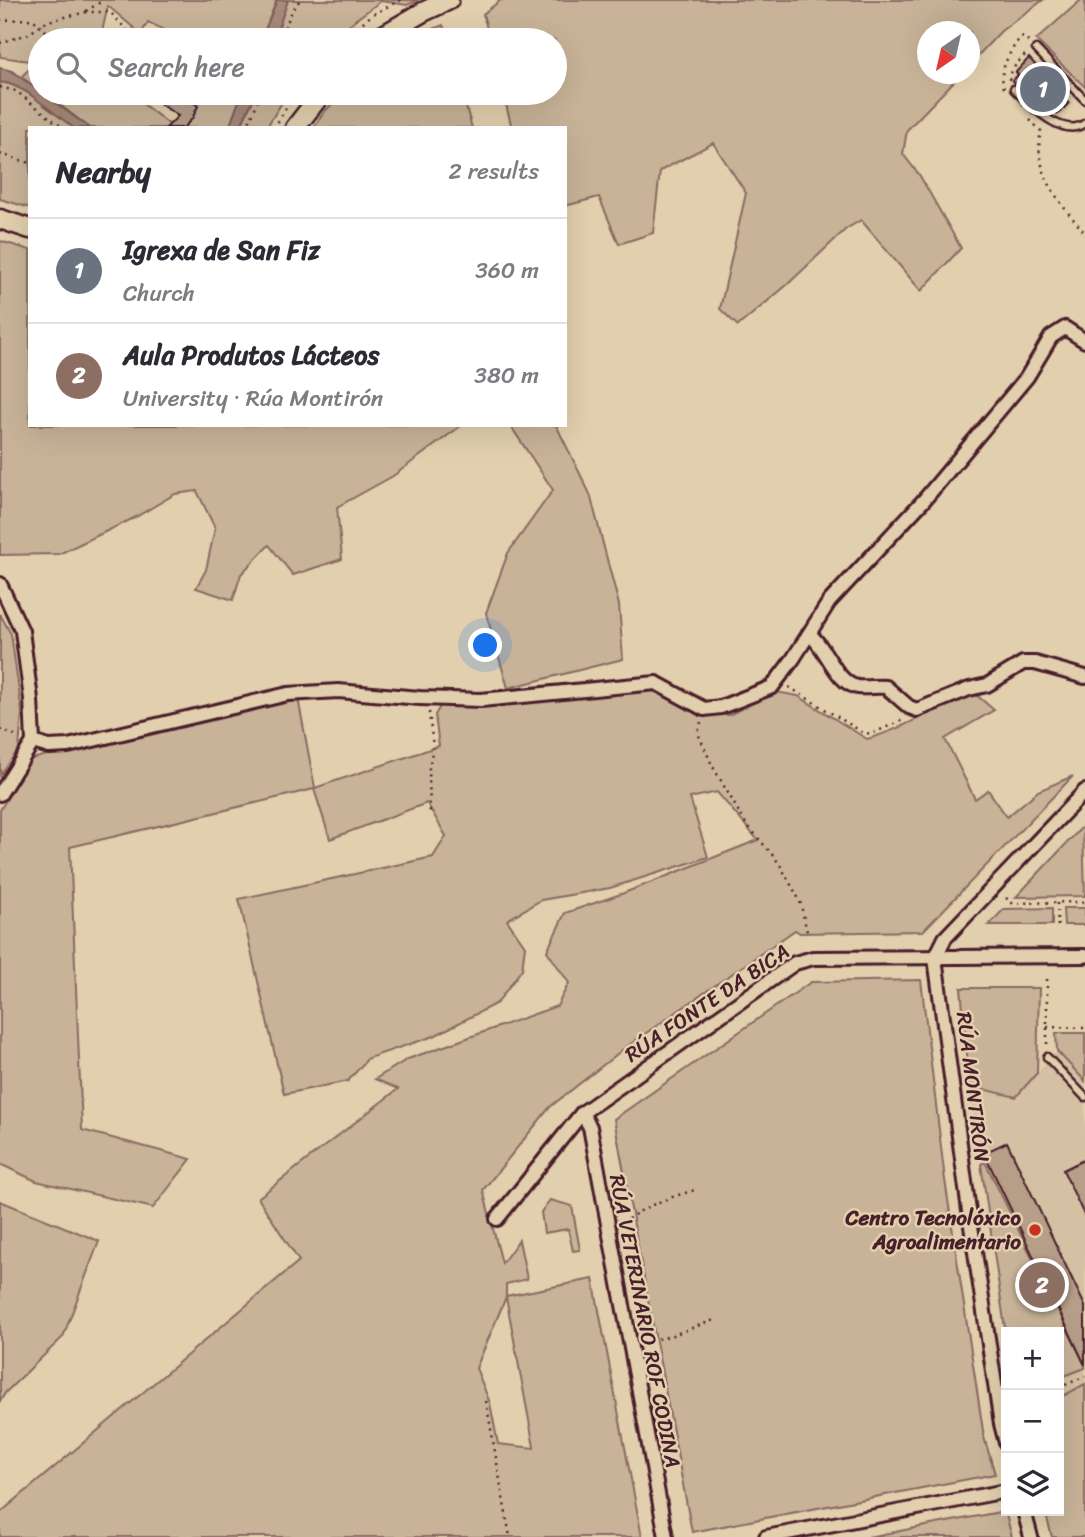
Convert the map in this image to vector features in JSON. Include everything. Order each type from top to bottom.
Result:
[{"type":"street","points":[[396,28],[449,0]]},
{"type":"street","points":[[297,126],[313,105]]},
{"type":"street","points":[[0,219],[28,228]]},
{"type":"street","points":[[33,742],[49,747],[68,746],[289,694],[338,691],[427,699],[481,700],[656,683],[704,709],[721,708],[772,687],[829,602],[924,500],[1027,377],[1056,332],[1065,328],[1085,341]]},
{"type":"street","points":[[0,584],[22,631],[31,699],[33,742],[0,794]]},
{"type":"street","points":[[809,634],[816,639],[844,679],[856,687],[886,687],[909,707],[917,710],[987,685],[1023,663],[1035,663],[1085,677]]},
{"type":"street","points":[[935,958],[945,938],[1085,791]]},
{"type":"street","name":"RÚA FONTE DA BICA","points":[[496,1219],[582,1113],[795,963],[813,958],[1085,956]]},
{"type":"street","name":"RÚA MONTIRÓN","points":[[935,958],[1001,1424]]},
{"type":"street","name":"RÚA VETERINARIO ROF CODINA","points":[[582,1113],[590,1127],[666,1537]]},
{"type":"street","points":[[766,1537],[1001,1492]]},
{"type":"street","points":[[1025,1516],[1031,1537]]},
{"type":"lane","points":[[1036,49],[1085,100]]},
{"type":"lane","points":[[1014,89],[1043,116],[1068,128],[1081,127],[1085,123]]},
{"type":"lane","points":[[1047,1057],[1085,1097]]},
{"type":"path","points":[[83,13],[104,0]]},
{"type":"path","points":[[284,28],[300,0]]},
{"type":"path","points":[[356,28],[373,14],[401,0]]},
{"type":"path","points":[[38,28],[48,21],[83,13],[110,12],[125,28]]},
{"type":"path","points":[[0,20],[33,19],[41,26]]},
{"type":"path","points":[[0,43],[28,33]]},
{"type":"path","points":[[1007,93],[1002,84],[1010,51],[1021,37],[1026,38],[1036,49],[1026,54],[1010,74],[1009,81],[1014,89]]},
{"type":"path","points":[[0,88],[16,92],[28,101]]},
{"type":"path","points":[[33,105],[60,126]]},
{"type":"path","points":[[248,126],[256,105]]},
{"type":"path","points":[[275,126],[288,105]]},
{"type":"path","points":[[1027,117],[1041,131],[1038,143],[1050,188],[1085,233]]},
{"type":"path","points":[[0,154],[28,162]]},
{"type":"path","points":[[778,680],[862,732],[871,734],[897,724],[917,710]]},
{"type":"path","points":[[427,699],[433,747],[429,768],[430,815]]},
{"type":"path","points":[[704,709],[698,733],[712,765],[744,821],[779,863],[800,901],[808,936]]},
{"type":"path","points":[[0,730],[33,742]]},
{"type":"path","points":[[1006,898],[1012,903],[1085,902]]},
{"type":"path","points":[[1057,902],[1058,931]]},
{"type":"path","points":[[1047,979],[1047,1057]]},
{"type":"path","points":[[1047,1027],[1085,1028]]},
{"type":"path","points":[[628,1219],[655,1203],[695,1191]]},
{"type":"path","points":[[651,1340],[717,1319]]},
{"type":"path","points":[[1064,1386],[1085,1377]]},
{"type":"path","points":[[486,1401],[510,1537]]},
{"type":"shaded area","points":[[0,0],[277,0],[266,28],[160,28],[148,22],[144,28],[134,28],[108,6],[103,28],[28,28],[28,61],[0,57]]},
{"type":"shaded area","points":[[277,0],[288,0],[278,28],[266,28]]},
{"type":"shaded area","points":[[288,0],[419,0],[407,5],[381,1],[347,28],[278,28]]},
{"type":"shaded area","points":[[501,0],[1043,0],[1001,31],[980,53],[980,21],[917,21],[917,84],[951,84],[907,130],[903,154],[920,176],[961,248],[921,291],[861,220],[846,229],[787,285],[738,326],[720,309],[746,193],[713,143],[660,171],[653,233],[619,244],[599,197],[567,205],[567,126],[511,126],[506,105],[567,105],[567,28],[487,28],[483,14]]},
{"type":"shaded area","points":[[1081,0],[1085,0],[1085,87],[1036,40]]},
{"type":"shaded area","points":[[0,68],[12,71],[28,83],[28,93],[11,84],[0,82]]},
{"type":"shaded area","points":[[28,70],[28,82],[21,77]]},
{"type":"shaded area","points":[[0,82],[28,93],[28,105],[45,105],[72,126],[28,126],[28,207],[0,199]]},
{"type":"shaded area","points":[[44,105],[59,105],[87,126],[71,126]]},
{"type":"shaded area","points":[[60,105],[144,105],[171,126],[87,126]]},
{"type":"shaded area","points":[[238,105],[230,126],[185,126],[198,106]]},
{"type":"shaded area","points":[[238,105],[251,105],[241,126],[230,126]]},
{"type":"shaded area","points":[[251,105],[280,105],[267,126],[241,126]]},
{"type":"shaded area","points":[[331,105],[465,105],[471,126],[315,126]]},
{"type":"shaded area","points":[[0,241],[28,249],[28,427],[459,427],[393,476],[337,507],[342,559],[293,575],[269,545],[241,574],[233,600],[196,588],[206,570],[215,528],[197,491],[175,494],[134,518],[59,554],[0,555]]},
{"type":"shaded area","points":[[511,427],[557,427],[590,494],[619,605],[623,659],[508,688],[486,613],[508,553],[553,490]]},
{"type":"shaded area","points":[[0,614],[11,634],[22,712],[19,749],[0,775]]},
{"type":"shaded area","points":[[646,687],[682,701],[703,714],[729,715],[776,692],[798,696],[867,739],[974,693],[994,710],[945,739],[975,799],[988,790],[1007,817],[1038,791],[1073,776],[923,931],[800,933],[795,930],[626,1047],[550,1107],[483,1190],[502,1263],[519,1240],[527,1279],[506,1284],[506,1296],[593,1279],[642,1537],[0,1537],[0,1513],[299,1261],[258,1198],[398,1089],[375,1079],[408,1059],[557,1006],[569,983],[547,951],[565,913],[624,893],[758,840],[717,792],[690,798],[708,857],[610,888],[541,900],[507,920],[525,946],[522,969],[497,1003],[434,1036],[368,1058],[348,1081],[284,1094],[239,899],[433,857],[446,836],[427,803],[330,839],[314,789],[70,847],[82,1130],[191,1159],[153,1208],[36,1181],[0,1164],[0,810],[31,759],[189,720],[298,698],[315,788],[439,746],[435,715],[441,705],[503,705],[592,691]],"holes":[[[506,1297],[534,1448],[498,1444],[490,1403],[476,1368]]]},
{"type":"shaded area","points":[[1083,826],[1085,896],[1016,897]]},
{"type":"shaded area","points":[[1052,908],[1052,925],[989,925],[1004,909]]},
{"type":"shaded area","points":[[1063,908],[1085,908],[1085,925],[1064,925]]},
{"type":"shaded area","points":[[921,980],[945,1180],[984,1437],[995,1474],[692,1532],[614,1119],[811,982]]},
{"type":"shaded area","points":[[961,988],[1039,988],[1037,1073],[1016,1097],[970,1086]]},
{"type":"shaded area","points":[[1056,1033],[1085,1033],[1085,1081],[1057,1051]]},
{"type":"shaded area","points":[[1057,1051],[1085,1081],[1085,1537],[1052,1537],[1046,1516],[1064,1516],[1064,1327],[1005,1327],[970,1086],[1016,1097]]},
{"type":"shaded area","points":[[985,1162],[1085,1368],[1064,1376],[1064,1327],[1005,1327],[981,1164]]},
{"type":"shaded area","points":[[550,1200],[572,1206],[580,1250],[573,1251],[568,1229],[544,1233],[541,1212]]},
{"type":"shaded area","points":[[0,1201],[99,1241],[63,1337],[0,1401]]},
{"type":"shaded area","points":[[1085,1384],[1085,1537],[1052,1537],[1046,1516],[1064,1516],[1064,1395]]},
{"type":"shaded area","points":[[1001,1512],[1001,1516],[1006,1516],[1012,1537],[868,1537]]},
{"type":"building","points":[[1029,58],[1040,70],[1045,66],[1055,77],[1049,83],[1069,103],[1058,114],[1028,86],[1023,90],[1012,81],[1018,75],[1016,72]]},
{"type":"building","points":[[162,105],[198,106],[185,126],[168,126],[178,116]]},
{"type":"building","name":"Centro Tecnolóxico Agroalimentario","points":[[1007,1142],[1085,1306],[1085,1365],[984,1153]]},
{"type":"building","points":[[1085,1159],[1085,1217],[1063,1170]]},
{"type":"place","name":"Igrexa de San Fiz","points":[[1043,89]]},
{"type":"place","name":"Centro Tecnolóxico Agroalimentario","points":[[1035,1230]]},
{"type":"place","name":"Aula Produtos Lácteos","points":[[1042,1285]]}]
